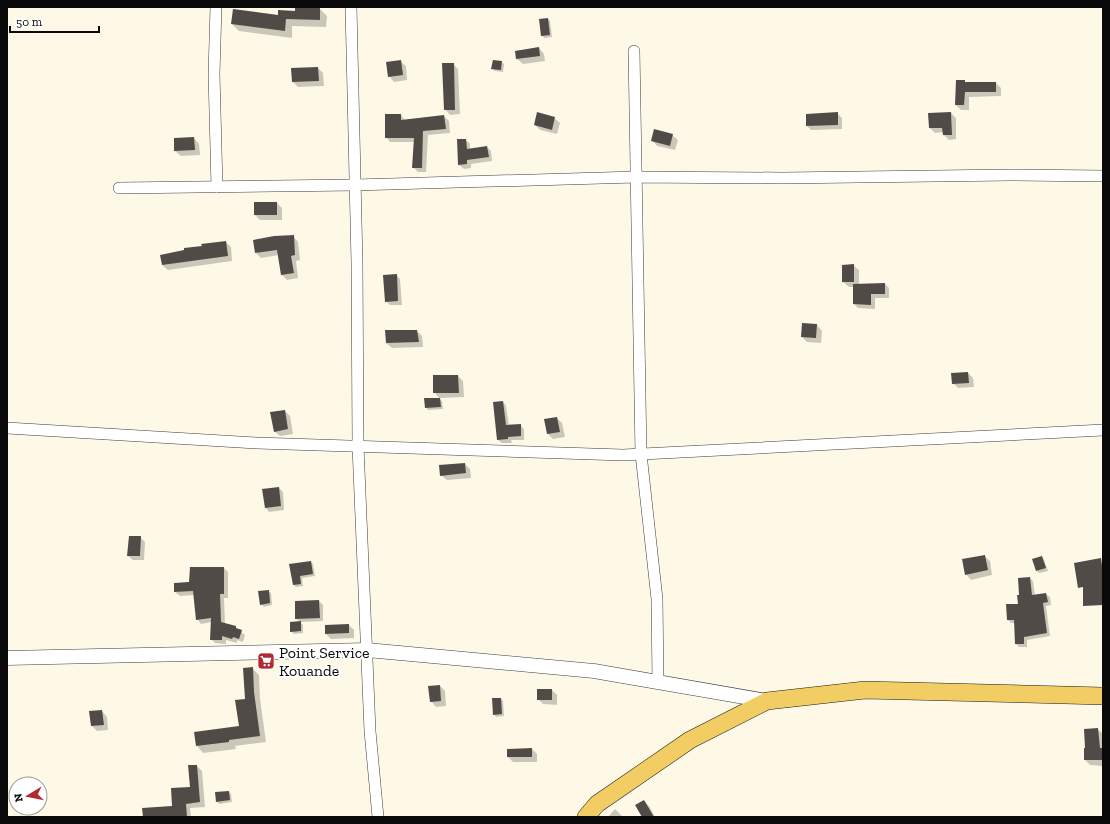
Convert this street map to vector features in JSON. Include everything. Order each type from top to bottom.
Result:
[{"type":"main road","points":[[586,817],[597,804],[690,740],[767,701],[865,690],[1103,696]]},
{"type":"street","points":[[216,7],[214,74],[218,187]]},
{"type":"street","points":[[351,7],[358,446],[370,731],[378,817]]},
{"type":"street","points":[[634,51],[641,454],[657,599],[658,682]]},
{"type":"street","points":[[119,188],[355,185],[636,177],[782,178],[1011,175],[1103,176]]},
{"type":"street","points":[[7,428],[257,443],[616,454],[641,454],[1103,430]]},
{"type":"street","points":[[7,658],[367,650],[594,671],[767,701]]},
{"type":"building","points":[[295,8],[320,8],[320,20],[286,19],[285,31],[231,24],[233,9],[278,15],[278,10],[295,11]]},
{"type":"building","points":[[548,18],[550,35],[541,36],[539,19]]},
{"type":"building","points":[[539,47],[540,56],[516,59],[515,51]]},
{"type":"building","points":[[401,60],[403,75],[388,77],[386,62]]},
{"type":"building","points":[[493,60],[502,61],[501,70],[491,69]]},
{"type":"building","points":[[442,63],[454,63],[455,110],[444,110]]},
{"type":"building","points":[[318,67],[319,81],[292,82],[291,68]]},
{"type":"building","points":[[956,80],[965,80],[965,82],[996,82],[996,92],[965,92],[964,105],[955,105]]},
{"type":"building","points":[[537,112],[555,117],[552,130],[534,125]]},
{"type":"building","points":[[838,112],[838,125],[806,126],[806,114]]},
{"type":"building","points":[[951,112],[952,135],[943,135],[942,128],[929,128],[928,113]]},
{"type":"building","points":[[385,114],[401,114],[401,120],[444,115],[446,129],[423,131],[422,168],[412,168],[414,138],[385,138]]},
{"type":"building","points":[[654,129],[673,134],[670,146],[651,141]]},
{"type":"building","points":[[194,137],[195,150],[174,151],[174,138]]},
{"type":"building","points":[[457,139],[466,139],[467,149],[487,146],[489,157],[467,160],[467,164],[458,165]]},
{"type":"building","points":[[254,202],[277,202],[277,215],[254,215]]},
{"type":"building","points":[[294,235],[295,255],[291,256],[294,273],[281,275],[277,250],[255,253],[253,240],[274,236]]},
{"type":"building","points":[[226,241],[228,256],[162,265],[160,255],[184,250],[184,248],[202,246],[201,244]]},
{"type":"building","points":[[854,264],[854,282],[842,282],[842,265]]},
{"type":"building","points":[[397,274],[398,301],[385,302],[383,275]]},
{"type":"building","points":[[885,283],[885,294],[871,294],[871,305],[853,304],[853,284]]},
{"type":"building","points":[[802,323],[817,324],[816,338],[801,337]]},
{"type":"building","points":[[385,330],[417,330],[419,342],[386,343]]},
{"type":"building","points":[[968,372],[969,383],[952,384],[951,373]]},
{"type":"building","points":[[433,375],[458,375],[459,393],[433,393]]},
{"type":"building","points":[[424,398],[440,398],[441,407],[425,408]]},
{"type":"building","points":[[503,401],[506,425],[521,424],[521,436],[497,440],[493,402]]},
{"type":"building","points":[[285,410],[288,429],[274,432],[270,412]]},
{"type":"building","points":[[557,417],[560,432],[547,434],[544,419]]},
{"type":"building","points":[[465,463],[466,473],[440,476],[439,465]]},
{"type":"building","points":[[279,487],[281,506],[265,508],[262,489]]},
{"type":"building","points":[[129,536],[141,536],[140,556],[127,556]]},
{"type":"building","points":[[985,555],[988,570],[965,575],[962,559]]},
{"type":"building","points":[[1042,556],[1046,568],[1036,571],[1032,559]]},
{"type":"building","points":[[1101,558],[1103,573],[1103,605],[1083,606],[1083,587],[1078,588],[1074,563]]},
{"type":"building","points":[[311,561],[313,574],[300,576],[301,584],[293,585],[289,564]]},
{"type":"building","points":[[190,567],[224,567],[224,594],[220,594],[221,622],[236,626],[236,628],[242,630],[239,639],[233,637],[232,639],[222,636],[222,640],[210,640],[211,618],[196,620],[193,591],[174,592],[174,583],[189,582]]},
{"type":"building","points":[[1030,577],[1032,595],[1046,593],[1048,602],[1043,603],[1047,633],[1024,637],[1024,644],[1015,644],[1014,620],[1007,620],[1006,604],[1018,604],[1018,578]]},
{"type":"building","points":[[269,590],[270,603],[260,605],[258,591]]},
{"type":"building","points":[[319,600],[320,618],[295,619],[295,601]]},
{"type":"building","points":[[301,621],[301,631],[290,632],[290,622]]},
{"type":"building","points":[[349,624],[349,633],[325,634],[325,625]]},
{"type":"building","points":[[253,667],[254,692],[260,736],[196,746],[194,732],[239,726],[235,700],[245,699],[243,668]]},
{"type":"building","points":[[440,685],[441,701],[430,702],[428,686]]},
{"type":"building","points":[[537,689],[552,689],[552,700],[537,700]]},
{"type":"building","points":[[492,698],[501,698],[502,714],[493,715]]},
{"type":"building","points":[[102,710],[104,725],[91,726],[89,711]]},
{"type":"building","points":[[1098,728],[1100,748],[1103,748],[1103,760],[1084,760],[1084,729]]},
{"type":"building","points":[[532,748],[532,757],[507,757],[507,749]]},
{"type":"building","points":[[188,765],[197,765],[200,802],[186,804],[187,817],[143,817],[142,808],[172,806],[171,788],[190,787]]},
{"type":"building","points":[[229,791],[230,800],[216,802],[215,792]]},
{"type":"building","points":[[644,800],[654,817],[642,817],[635,805]]},
{"type":"place","name":"Point Service Kouande","points":[[266,661]]}]
